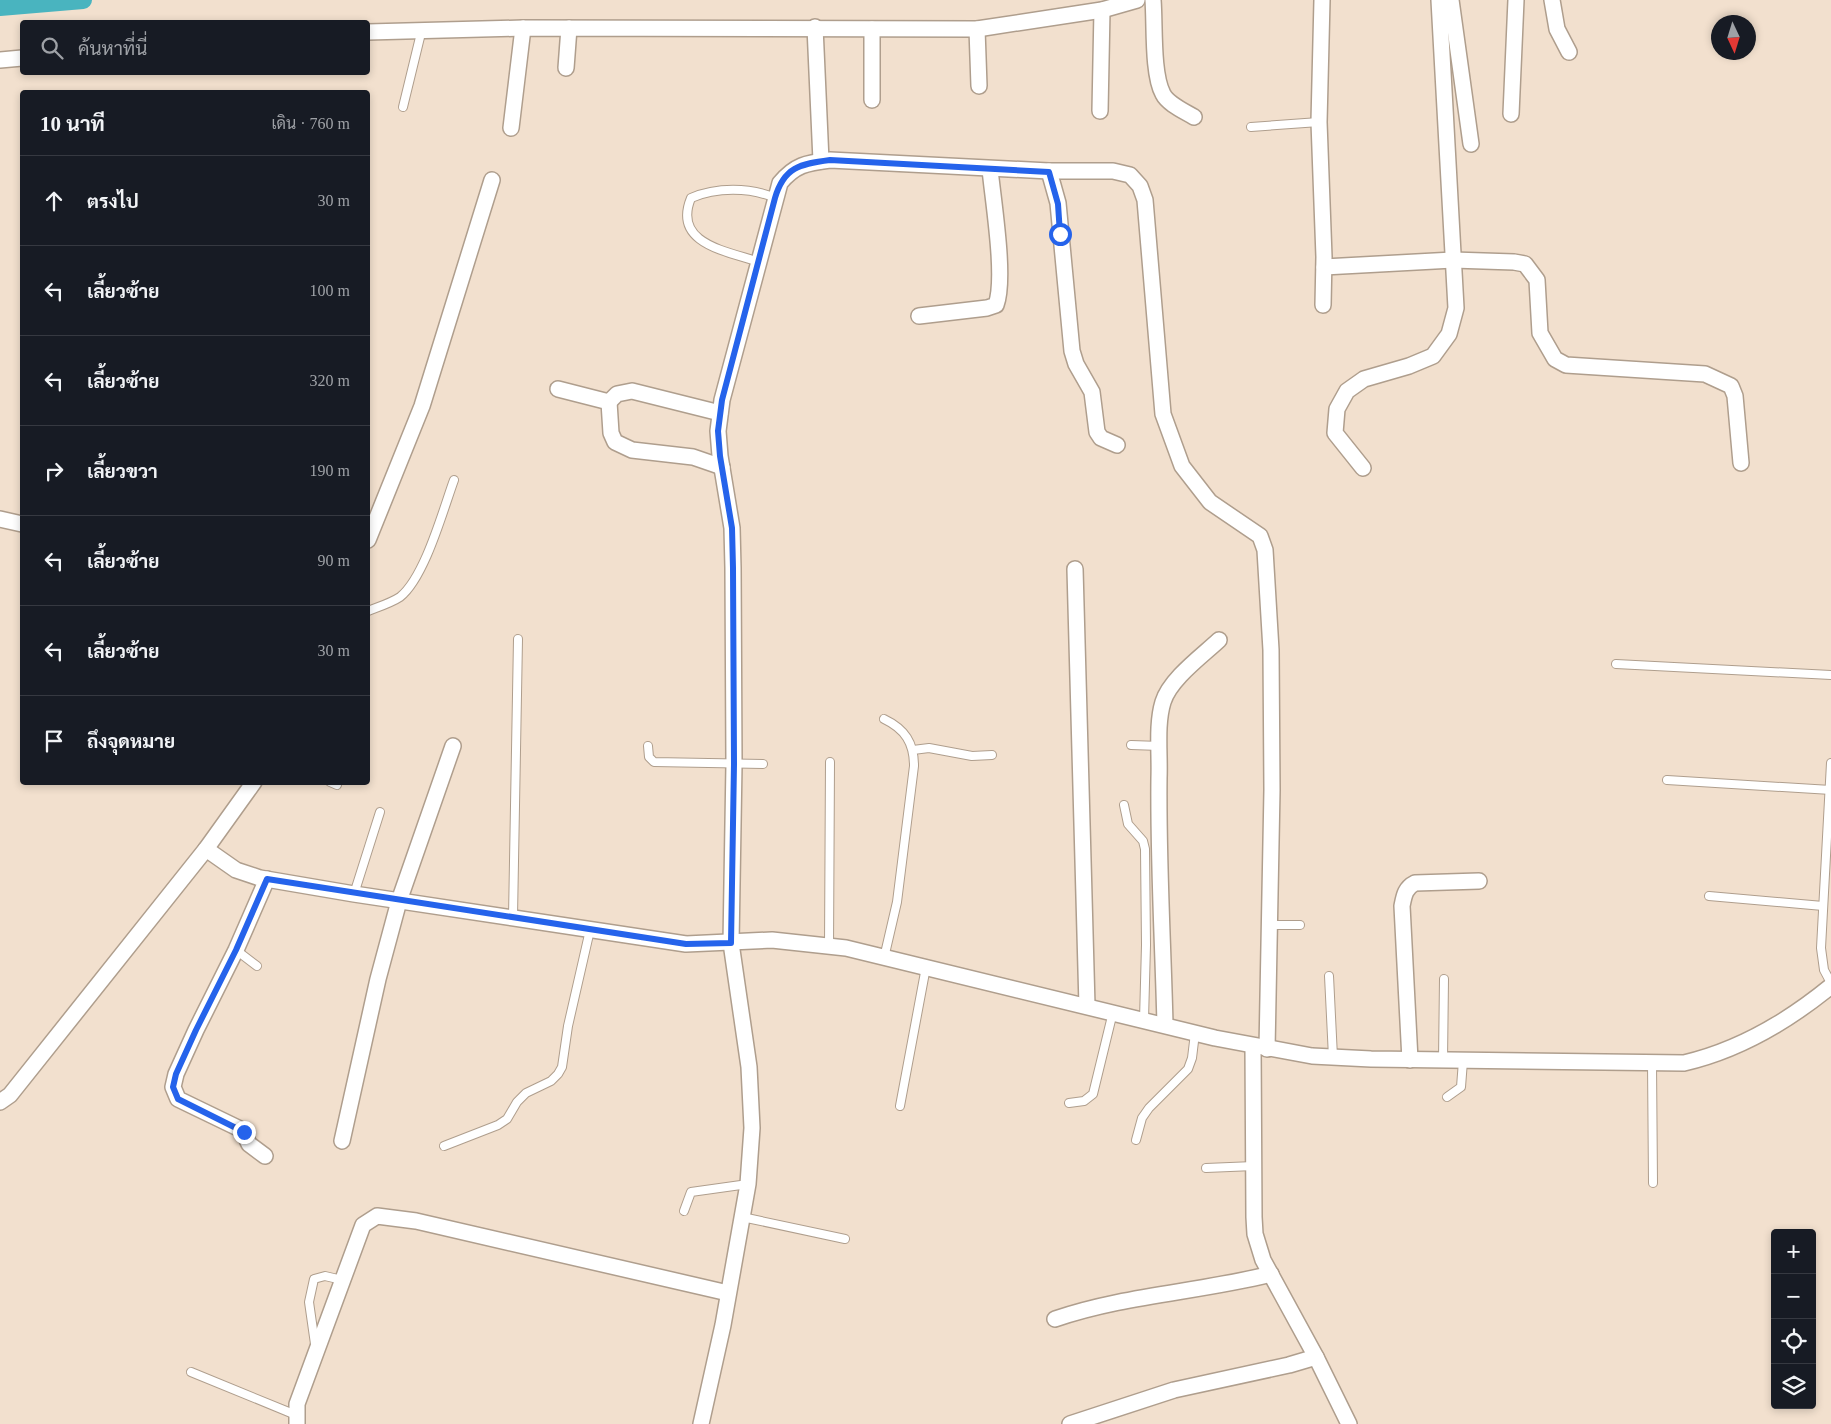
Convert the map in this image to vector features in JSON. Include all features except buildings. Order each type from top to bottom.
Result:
[{"type":"street","points":[[370,32],[422,29],[523,28],[977,29],[1102,10],[1137,0]]},
{"type":"street","points":[[1153,0],[1157,76],[1162,94],[1167,100],[1194,117]]},
{"type":"street","points":[[1322,0],[1318,122],[1324,267],[1323,304]]},
{"type":"street","points":[[1363,468],[1335,433],[1337,409],[1347,391],[1364,380],[1409,366],[1433,356],[1449,334],[1456,308],[1439,0]]},
{"type":"street","points":[[1451,0],[1471,144]]},
{"type":"street","points":[[1512,114],[1516,0]]},
{"type":"street","points":[[1552,0],[1557,29],[1569,52]]},
{"type":"street","points":[[1100,110],[1102,10]]},
{"type":"street","points":[[511,128],[523,28]]},
{"type":"street","points":[[566,68],[569,28]]},
{"type":"street","points":[[815,28],[820,161]]},
{"type":"street","points":[[872,29],[872,100]]},
{"type":"street","points":[[977,29],[979,86]]},
{"type":"street","points":[[0,60],[20,58]]},
{"type":"street","points":[[701,1424],[748,1184],[752,1128],[749,1067],[731,943],[734,764],[732,528],[718,431],[720,413],[780,183],[791,170],[820,161],[1049,172],[1113,171],[1130,176],[1140,186],[1145,200],[1163,414],[1182,466],[1210,502],[1260,536],[1265,550],[1271,650],[1272,790],[1269,925],[1254,1166],[1255,1234],[1263,1260],[1316,1356],[1349,1424]]},
{"type":"street","points":[[919,316],[987,308],[996,305],[999,274],[990,169]]},
{"type":"street","points":[[1049,172],[1058,204],[1072,351],[1076,364],[1092,392],[1097,432],[1101,438],[1117,446]]},
{"type":"street","points":[[370,535],[422,406],[492,180]]},
{"type":"street","points":[[1324,267],[1453,260],[1525,264],[1537,280],[1540,333],[1555,360],[1566,365],[1706,374],[1731,386],[1735,396],[1742,463]]},
{"type":"street","points":[[558,389],[608,402]]},
{"type":"street","points":[[608,402],[617,394],[632,391],[720,413]]},
{"type":"street","points":[[608,402],[611,433],[615,442],[632,450],[692,458],[722,467]]},
{"type":"street","points":[[0,519],[20,524]]},
{"type":"street","points":[[1075,569],[1087,1006]]},
{"type":"street","points":[[1164,1026],[1159,799],[1160,717],[1163,702],[1168,691],[1219,640]]},
{"type":"street","points":[[342,1141],[378,979],[399,901],[453,746]]},
{"type":"street","points":[[0,1102],[10,1095],[206,849],[252,785]]},
{"type":"street","points":[[206,849],[236,870],[267,879],[399,901],[686,944],[772,940],[829,946],[926,967],[1260,1048],[1333,1057],[1463,1061],[1684,1063],[1709,1057],[1741,1045],[1774,1027],[1831,984]]},
{"type":"street","points":[[265,1156],[249,1144],[244,1132],[238,1128],[178,1099],[173,1087],[176,1074],[236,950],[267,879]]},
{"type":"street","points":[[1410,1060],[1402,906],[1405,892],[1409,886],[1415,883],[1479,881]]},
{"type":"street","points":[[296,1420],[297,1404],[363,1225],[377,1216],[386,1216],[728,1293]]},
{"type":"street","points":[[1055,1319],[1114,1303],[1200,1290],[1271,1274]]},
{"type":"street","points":[[1070,1424],[1174,1390],[1289,1365],[1316,1356]]},
{"type":"lane","points":[[403,107],[422,29]]},
{"type":"lane","points":[[1251,127],[1318,122]]},
{"type":"lane","points":[[759,262],[698,240],[690,231],[686,220],[687,207],[691,198],[705,192],[743,190],[762,192],[775,198]]},
{"type":"lane","points":[[370,609],[400,597],[414,579],[426,557],[454,480]]},
{"type":"lane","points":[[513,917],[518,638]]},
{"type":"lane","points":[[1616,664],[1831,675]]},
{"type":"lane","points":[[884,719],[904,731],[913,750],[914,766],[897,902],[884,958]]},
{"type":"lane","points":[[648,746],[650,760],[654,762],[763,764]]},
{"type":"lane","points":[[1131,746],[1160,746]]},
{"type":"lane","points":[[913,750],[929,748],[972,756],[992,755]]},
{"type":"lane","points":[[829,946],[830,762]]},
{"type":"lane","points":[[1831,763],[1821,958],[1824,970],[1831,984]]},
{"type":"lane","points":[[1667,780],[1830,790]]},
{"type":"lane","points":[[1124,806],[1128,824],[1143,841],[1145,848],[1146,945],[1144,1020]]},
{"type":"lane","points":[[354,894],[380,812]]},
{"type":"lane","points":[[1709,896],[1823,906]]},
{"type":"lane","points":[[1269,925],[1300,926]]},
{"type":"lane","points":[[444,1146],[498,1125],[508,1119],[517,1102],[526,1093],[551,1081],[558,1074],[562,1066],[568,1026],[590,930]]},
{"type":"lane","points":[[236,950],[257,966]]},
{"type":"lane","points":[[900,1106],[926,967]]},
{"type":"lane","points":[[1328,976],[1333,1057]]},
{"type":"lane","points":[[1443,1060],[1444,979]]},
{"type":"lane","points":[[1069,1103],[1084,1101],[1093,1094],[1113,1012]]},
{"type":"lane","points":[[1136,1140],[1142,1118],[1149,1108],[1188,1069],[1192,1058],[1195,1033]]},
{"type":"lane","points":[[1447,1097],[1461,1087],[1463,1061]]},
{"type":"lane","points":[[1652,1063],[1653,1184]]},
{"type":"lane","points":[[1206,1168],[1254,1166]]},
{"type":"lane","points":[[684,1211],[691,1192],[748,1184]]},
{"type":"lane","points":[[742,1217],[845,1239]]},
{"type":"lane","points":[[316,1350],[310,1302],[314,1279],[325,1276],[342,1280]]},
{"type":"lane","points":[[191,1372],[296,1420]]},
{"type":"waterway","points":[[0,7],[83,0]]},
{"type":"route","points":[[244,1132],[178,1099],[173,1087],[176,1074],[236,950],[267,879],[399,901],[686,944],[731,943],[734,764],[732,528],[720,456],[718,431],[722,400],[775,198],[780,183],[791,170],[808,163],[830,160],[1049,172],[1056,190],[1060,234]]}]
